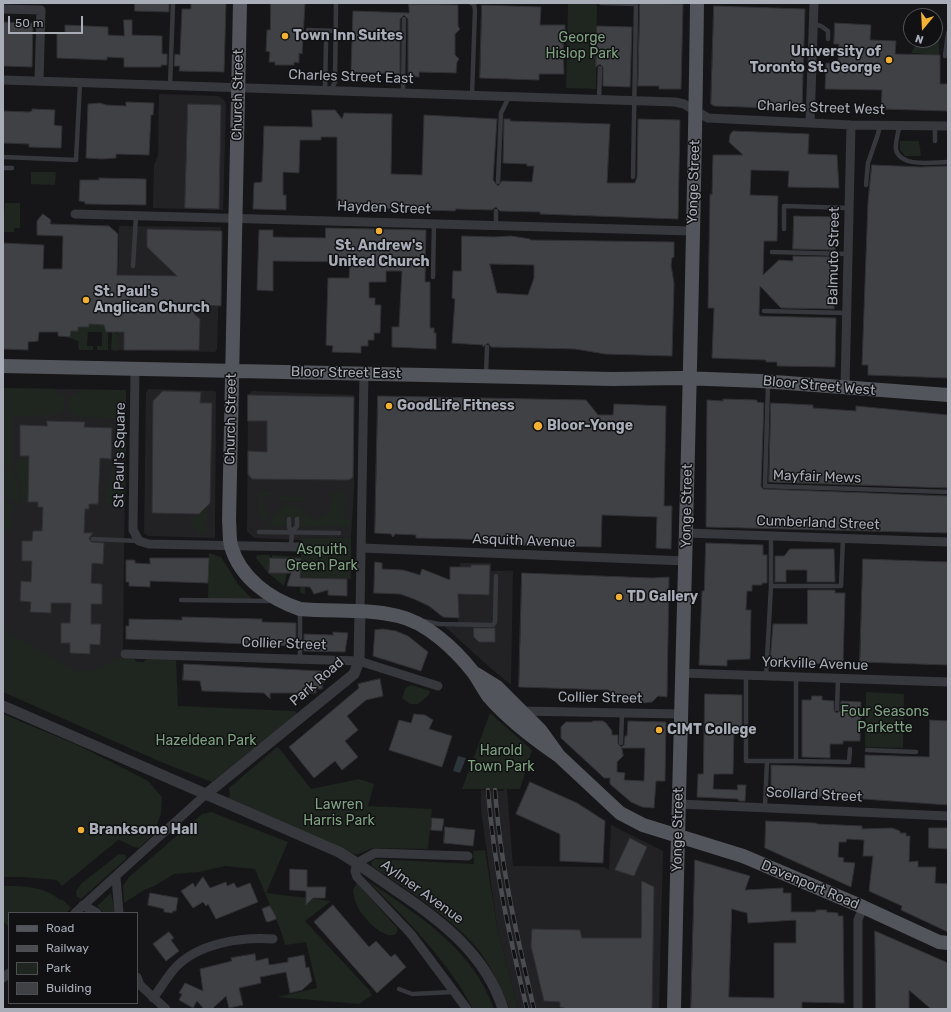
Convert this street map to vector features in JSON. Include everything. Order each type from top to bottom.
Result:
[{"type":"main road","name":"Church Street","points":[[240,3],[229,521],[231,545],[239,561],[253,582],[279,601],[300,609],[360,612],[397,616],[407,619],[436,635],[472,671],[489,696],[501,709],[531,737],[560,756]]},
{"type":"main road","name":"Yonge Street","points":[[674,1009],[681,673],[687,533],[697,3]]},
{"type":"main road","name":"Bloor Street East","points":[[3,366],[613,379],[690,378]]},
{"type":"main road","name":"Bloor Street West","points":[[690,378],[948,395]]},
{"type":"main road","name":"Church Street","points":[[472,671],[497,687],[541,731],[560,756],[620,813],[643,825],[678,836]]},
{"type":"main road","name":"Davenport Road","points":[[678,836],[743,856],[863,907],[945,945]]},
{"type":"street","points":[[810,123],[814,3]]},
{"type":"street","points":[[3,9],[41,10],[39,81]]},
{"type":"street","name":"Charles Street East","points":[[3,80],[675,102],[684,104],[696,111]]},
{"type":"street","name":"Charles Street West","points":[[696,111],[708,118],[851,125],[880,124],[948,126]]},
{"type":"street","name":"Balmuto Street","points":[[845,388],[851,125]]},
{"type":"street","name":"Hayden Street","points":[[75,214],[692,231]]},
{"type":"street","name":"St Paul's Square","points":[[135,368],[133,530],[139,541]]},
{"type":"street","name":"Park Road","points":[[76,912],[116,878],[205,795],[350,678],[357,670],[359,662],[364,373]]},
{"type":"street","name":"Cumberland Street","points":[[687,533],[948,542]]},
{"type":"street","points":[[139,541],[149,544],[295,547]]},
{"type":"street","name":"Asquith Avenue","points":[[361,548],[686,562]]},
{"type":"street","name":"Collier Street","points":[[125,654],[300,658],[359,662],[438,686]]},
{"type":"street","name":"Yorkville Avenue","points":[[681,673],[948,682]]},
{"type":"street","name":"Aylmer Avenue","points":[[3,706],[339,852],[435,917],[455,934],[472,952],[497,994],[503,1009]]},
{"type":"street","name":"Collier Street","points":[[520,711],[680,714]]},
{"type":"street","name":"Scollard Street","points":[[678,804],[948,816]]},
{"type":"street","points":[[467,1009],[412,934],[357,876],[355,871],[357,863],[375,853],[468,856]]},
{"type":"street","points":[[116,878],[119,912]]},
{"type":"street","points":[[83,905],[95,912]]},
{"type":"street","points":[[858,1009],[858,920],[863,907]]},
{"type":"street","points":[[153,998],[175,968],[192,955],[217,945],[239,940],[273,938]]},
{"type":"street","points":[[138,980],[140,985],[166,1009]]},
{"type":"lane","points":[[170,86],[173,3]]},
{"type":"lane","points":[[328,90],[335,82],[336,3]]},
{"type":"lane","points":[[471,3],[474,4],[475,10],[472,95]]},
{"type":"lane","points":[[601,3],[636,4],[633,101],[633,177]]},
{"type":"lane","points":[[403,93],[404,19]]},
{"type":"lane","points":[[813,24],[821,26],[828,31],[828,39]]},
{"type":"lane","points":[[308,30],[336,30]]},
{"type":"lane","points":[[945,56],[948,33]]},
{"type":"lane","points":[[326,43],[328,90]]},
{"type":"lane","points":[[599,99],[600,68]]},
{"type":"lane","points":[[3,157],[76,160],[80,83]]},
{"type":"lane","points":[[498,182],[501,114],[509,96]]},
{"type":"lane","points":[[866,185],[868,163],[880,124]]},
{"type":"lane","points":[[900,125],[896,149],[901,158],[910,162],[948,162]]},
{"type":"lane","points":[[935,126],[935,141]]},
{"type":"lane","points":[[3,168],[12,168]]},
{"type":"lane","points":[[784,229],[784,206],[849,208]]},
{"type":"lane","points":[[496,211],[496,225]]},
{"type":"lane","points":[[133,266],[136,216]]},
{"type":"lane","points":[[433,277],[434,223]]},
{"type":"lane","points":[[772,252],[848,254]]},
{"type":"lane","points":[[764,311],[847,313]]},
{"type":"lane","points":[[486,376],[487,347]]},
{"type":"lane","name":"Mayfair Mews","points":[[768,382],[765,486],[948,492]]},
{"type":"lane","points":[[289,519],[289,527],[292,532],[295,547]]},
{"type":"lane","points":[[292,532],[297,526],[297,519]]},
{"type":"lane","points":[[258,532],[338,533]]},
{"type":"lane","points":[[766,676],[771,586],[771,536]]},
{"type":"lane","points":[[771,586],[841,586],[843,538]]},
{"type":"lane","points":[[93,539],[139,541]]},
{"type":"lane","points":[[407,619],[440,624],[493,625],[495,622],[496,576]]},
{"type":"lane","points":[[181,600],[257,602],[279,601]]},
{"type":"lane","points":[[300,609],[300,658]]},
{"type":"lane","points":[[746,676],[746,761],[849,762],[850,749]]},
{"type":"lane","points":[[796,677],[796,761]]},
{"type":"lane","points":[[837,709],[838,678]]},
{"type":"lane","points":[[621,743],[622,712]]},
{"type":"lane","points":[[867,750],[916,752]]},
{"type":"lane","points":[[765,807],[767,761]]},
{"type":"lane","points":[[399,989],[412,994],[455,992]]},
{"type":"shaded area","points":[[159,94],[218,96],[224,100],[226,104],[223,210],[153,208],[154,165],[158,155]]},
{"type":"shaded area","points":[[119,226],[221,227],[217,349],[215,352],[117,350]]},
{"type":"shaded area","points":[[3,388],[125,390],[122,731],[3,679]]},
{"type":"shaded area","points":[[148,389],[215,391],[215,538],[148,536],[144,533],[146,393]]},
{"type":"shaded area","points":[[252,391],[354,395],[354,488],[351,538],[302,537],[302,540],[254,538],[247,531],[248,395]]},
{"type":"shaded area","points":[[460,563],[491,563],[491,571],[513,571],[511,685],[440,622],[458,622]]},
{"type":"shaded area","points":[[458,756],[466,758],[460,773],[453,771]]},
{"type":"shaded area","points":[[504,789],[507,789],[513,866],[603,867],[609,870],[611,825],[663,851],[659,1009],[518,1009],[497,926],[481,810],[481,790],[503,791]]},
{"type":"green space","name":"George Hislop Park","points":[[568,3],[597,3],[596,89],[566,88]]},
{"type":"green space","points":[[914,48],[939,48],[939,55],[911,53]]},
{"type":"green space","points":[[900,141],[919,141],[921,156],[905,156],[900,150]]},
{"type":"green space","points":[[31,172],[56,172],[55,185],[31,184]]},
{"type":"green space","points":[[5,203],[20,203],[20,228],[14,228],[14,232],[3,232]]},
{"type":"green space","points":[[89,324],[104,325],[106,327],[106,332],[108,332],[108,350],[97,350],[97,346],[102,346],[102,332],[88,332],[87,346],[93,346],[93,350],[79,350],[78,341],[70,338],[71,331],[78,331],[78,327],[89,327]]},
{"type":"green space","points":[[112,332],[115,332],[118,335],[118,351],[111,350]]},
{"type":"green space","points":[[3,388],[55,389],[58,395],[64,395],[64,409],[61,410],[58,415],[11,416],[11,418],[13,418],[13,470],[3,464]]},
{"type":"green space","points":[[79,390],[125,390],[126,455],[118,455],[118,419],[76,416],[69,410],[69,396],[77,395]]},
{"type":"green space","points":[[17,460],[29,460],[28,502],[22,502],[22,484],[15,472]]},
{"type":"green space","points":[[111,463],[126,464],[125,503],[106,503],[107,487],[110,486]]},
{"type":"green space","points":[[3,467],[9,470],[16,478],[20,493],[20,505],[3,495]]},
{"type":"green space","points":[[259,491],[272,492],[272,495],[263,497],[263,509],[268,515],[266,519],[259,518]]},
{"type":"green space","points":[[332,493],[346,493],[345,520],[350,520],[350,527],[299,526],[299,518],[286,518],[286,526],[270,526],[271,518],[286,505],[298,506],[311,519],[320,519],[332,508]]},
{"type":"green space","points":[[280,496],[304,497],[304,501],[280,500]]},
{"type":"green space","points":[[3,498],[17,508],[10,516],[10,522],[14,527],[3,531]]},
{"type":"green space","points":[[207,507],[207,520],[204,526],[210,533],[199,533],[191,523],[191,517],[196,517]]},
{"type":"green space","name":"Asquith Green Park","points":[[302,537],[351,538],[351,579],[312,578],[311,584],[305,587],[305,594],[300,593],[301,559],[272,558],[272,555],[301,557]]},
{"type":"green space","points":[[209,553],[221,557],[238,584],[253,600],[208,599]]},
{"type":"green space","points":[[257,555],[270,555],[269,572],[287,573],[284,586],[268,573],[256,558]]},
{"type":"green space","name":"Hazeldean Park","points":[[3,617],[5,631],[76,671],[97,670],[107,664],[110,664],[116,658],[134,659],[137,662],[144,662],[148,658],[176,659],[178,706],[295,711],[297,714],[212,782],[161,762],[3,692]]},
{"type":"green space","points":[[412,685],[430,691],[428,696],[418,704],[410,704],[402,698],[406,687]]},
{"type":"green space","name":"Four Seasons Parkette","points":[[866,692],[904,694],[903,748],[865,747]]},
{"type":"green space","name":"Harold Town Park","points":[[490,713],[532,750],[520,789],[462,789]]},
{"type":"green space","name":"Branksome Hall","points":[[3,714],[75,744],[148,781],[162,797],[161,814],[153,835],[139,848],[118,840],[62,886],[57,880],[3,877]]},
{"type":"green space","name":"Lawren Harris Park","points":[[276,748],[279,748],[311,789],[359,779],[374,784],[368,806],[432,809],[428,849],[373,848],[356,855],[228,798],[230,795],[229,788]]},
{"type":"green space","points":[[211,812],[288,842],[266,893],[331,901],[305,921],[372,995],[359,1004],[277,997],[317,988],[306,942],[285,945],[281,931],[255,869],[225,866],[199,872],[174,874],[144,890],[124,903],[123,886],[129,877],[202,814]]},
{"type":"green space","points":[[485,850],[497,926],[518,1009],[510,1009],[486,961],[465,935],[440,913],[372,866],[371,862],[375,859],[474,864],[473,851]]},
{"type":"green space","points":[[119,854],[126,855],[126,859],[81,899],[77,897],[76,891],[82,883]]},
{"type":"green space","points":[[368,881],[406,907],[442,935],[458,951],[472,968],[485,988],[494,1009],[473,1009],[452,974],[439,958],[411,925]]},
{"type":"green space","points":[[357,883],[398,929],[396,934],[385,934],[373,926],[362,914],[354,897],[353,890]]},
{"type":"green space","points":[[3,886],[40,889],[54,895],[60,900],[62,899],[71,908],[67,912],[8,912],[8,926],[3,921]]},
{"type":"green space","points":[[111,893],[115,912],[103,912],[97,906]]},
{"type":"building","points":[[135,3],[169,3],[169,12],[135,11]]},
{"type":"building","points":[[226,3],[224,72],[179,71],[180,66],[174,66],[175,54],[180,55],[182,9],[191,9],[191,4]]},
{"type":"building","name":"Town Inn Suites","points":[[271,3],[305,3],[302,54],[299,53],[299,63],[294,62],[294,65],[275,65],[275,62],[269,62],[270,52],[266,51],[267,30],[270,30]]},
{"type":"building","points":[[640,3],[683,4],[681,89],[659,89],[659,86],[638,86]]},
{"type":"building","points":[[409,4],[458,5],[458,26],[460,29],[455,34],[455,55],[459,59],[457,62],[456,73],[419,72],[419,77],[408,76],[408,19],[404,15],[400,19],[400,74],[351,72],[353,11],[409,13]]},
{"type":"building","points":[[482,5],[541,7],[540,25],[565,25],[565,41],[563,40],[564,74],[539,74],[539,80],[480,78]]},
{"type":"building","points":[[714,6],[805,9],[802,109],[714,106],[711,104]]},
{"type":"building","points":[[124,20],[132,20],[132,35],[162,36],[162,54],[167,54],[167,65],[161,65],[161,67],[124,67],[124,58],[107,57],[107,60],[57,58],[57,33],[65,33],[65,25],[108,27],[108,35],[124,36]]},
{"type":"building","points":[[3,22],[33,23],[32,67],[3,66]]},
{"type":"building","points":[[835,23],[871,25],[870,40],[896,41],[895,54],[940,55],[940,84],[948,84],[948,111],[881,109],[882,90],[825,89],[826,63],[838,64],[839,44],[834,44]]},
{"type":"building","points":[[597,26],[632,27],[630,87],[603,86],[603,67],[600,64],[596,67]]},
{"type":"building","points":[[126,102],[154,103],[153,115],[151,115],[149,155],[116,154],[116,158],[86,158],[88,104],[100,103],[106,105],[126,106]]},
{"type":"building","points":[[188,104],[221,105],[219,209],[185,208]]},
{"type":"building","points":[[32,109],[55,110],[54,125],[62,126],[61,148],[29,147],[29,144],[3,143],[3,111],[29,112],[32,111]]},
{"type":"building","points":[[312,110],[335,110],[342,119],[344,113],[392,114],[391,174],[422,175],[424,115],[497,119],[493,180],[498,186],[502,181],[532,182],[534,166],[527,166],[527,164],[503,163],[504,119],[510,119],[510,121],[610,124],[607,183],[635,183],[637,177],[638,119],[680,120],[678,219],[540,214],[540,212],[500,211],[496,207],[492,210],[456,209],[455,211],[337,207],[337,137],[321,137],[321,140],[300,140],[299,173],[283,172],[283,195],[286,195],[286,210],[253,209],[254,183],[262,182],[264,126],[312,127]]},
{"type":"building","points":[[733,131],[809,134],[808,154],[837,155],[839,188],[788,187],[789,171],[751,170],[750,195],[778,196],[777,241],[764,241],[763,275],[779,260],[793,261],[793,256],[835,257],[834,309],[781,308],[760,286],[759,314],[760,316],[836,318],[835,367],[777,366],[777,362],[766,362],[766,360],[712,358],[714,308],[708,308],[710,194],[712,195],[713,155],[743,155],[729,142],[730,135]]},
{"type":"building","points":[[872,165],[921,167],[948,166],[948,378],[868,375],[868,365],[862,365],[868,202]]},
{"type":"building","points":[[99,178],[146,179],[146,205],[85,204],[85,202],[79,201],[80,180],[99,180]]},
{"type":"building","points":[[43,214],[51,220],[50,224],[109,226],[118,234],[117,275],[177,276],[147,247],[147,229],[222,231],[221,306],[204,305],[194,314],[200,319],[199,350],[124,350],[124,332],[106,332],[104,325],[89,324],[89,327],[78,327],[78,331],[71,331],[70,337],[58,336],[58,332],[39,332],[38,341],[28,342],[28,350],[3,349],[3,243],[44,245],[43,269],[62,269],[63,236],[37,235],[37,221]]},
{"type":"building","points":[[794,216],[837,217],[835,250],[793,249]]},
{"type":"building","points":[[326,228],[426,230],[425,282],[430,282],[430,328],[434,328],[434,333],[436,333],[436,349],[392,347],[392,327],[399,327],[402,271],[386,271],[386,282],[369,282],[369,298],[375,298],[375,305],[381,305],[380,333],[374,333],[374,340],[368,340],[368,346],[361,346],[361,353],[332,352],[333,346],[326,345],[328,278],[349,278],[350,262],[273,261],[273,291],[257,290],[259,230],[273,230],[273,237],[325,238]]},
{"type":"building","points":[[462,236],[511,236],[530,240],[674,242],[674,257],[672,258],[671,265],[674,283],[672,356],[605,354],[575,349],[491,347],[488,343],[483,347],[483,345],[452,343],[455,299],[452,298],[453,271],[461,271]],"holes":[[[490,264],[534,265],[534,278],[528,295],[497,293]]]},
{"type":"building","points":[[163,391],[201,392],[200,403],[212,403],[210,503],[199,514],[152,513],[153,401]]},
{"type":"building","points":[[248,395],[354,397],[353,477],[349,480],[252,479],[248,474],[248,451],[267,452],[267,421],[248,421]]},
{"type":"building","points":[[378,396],[586,400],[598,415],[613,415],[614,404],[666,406],[664,506],[672,506],[671,549],[656,548],[657,517],[602,515],[601,547],[507,545],[507,540],[416,538],[416,535],[395,534],[393,537],[391,534],[375,533]]},
{"type":"building","points":[[723,399],[757,400],[757,402],[764,403],[761,486],[763,489],[948,496],[948,533],[706,527],[707,400],[723,401]]},
{"type":"building","points":[[771,403],[813,405],[813,408],[856,411],[856,406],[948,415],[948,488],[769,482]]},
{"type":"building","points":[[47,421],[85,422],[84,427],[112,428],[111,459],[100,458],[98,504],[89,504],[89,509],[85,509],[84,533],[93,533],[89,538],[91,542],[104,543],[103,564],[92,563],[91,583],[102,584],[102,604],[91,604],[91,624],[101,624],[100,645],[90,644],[90,654],[70,653],[70,643],[61,643],[61,623],[70,623],[71,603],[51,603],[51,613],[30,612],[31,602],[20,601],[21,581],[31,582],[32,561],[22,561],[22,541],[32,541],[33,531],[42,531],[43,507],[38,507],[38,502],[28,502],[29,456],[20,456],[20,425],[47,426]]},
{"type":"building","points":[[706,543],[763,545],[763,555],[767,555],[767,583],[762,583],[762,585],[752,585],[752,591],[747,591],[746,610],[751,610],[750,659],[727,660],[727,666],[699,665],[702,591],[704,591]]},
{"type":"building","points":[[790,549],[834,549],[835,582],[807,582],[807,570],[786,570],[786,582],[775,582],[775,556],[784,556]]},
{"type":"building","points":[[150,558],[209,558],[208,583],[150,581],[150,587],[129,586],[129,582],[126,582],[126,560],[135,560],[135,563],[150,564]]},
{"type":"building","points":[[270,558],[301,559],[300,578],[347,579],[347,596],[328,595],[328,590],[314,594],[310,587],[287,586],[291,573],[269,573]]},
{"type":"building","points":[[863,559],[948,562],[948,665],[860,662]]},
{"type":"building","points":[[375,562],[382,563],[382,569],[403,570],[420,575],[422,569],[450,580],[450,567],[490,565],[489,595],[458,594],[459,618],[443,617],[429,606],[400,594],[374,593]]},
{"type":"building","points":[[522,573],[652,578],[669,577],[667,697],[658,696],[652,702],[643,703],[634,701],[627,696],[614,696],[609,690],[519,687]]},
{"type":"building","points":[[808,590],[835,590],[835,593],[845,593],[843,664],[770,663],[773,624],[807,624]]},
{"type":"building","points":[[182,617],[262,619],[262,622],[296,623],[296,646],[126,639],[126,626],[129,626],[129,619],[182,620]]},
{"type":"building","points":[[474,628],[495,628],[495,642],[479,642],[474,637]]},
{"type":"building","points":[[383,629],[396,631],[408,636],[428,652],[421,671],[373,656],[375,630]]},
{"type":"building","points":[[333,632],[348,633],[345,652],[304,651],[304,634],[333,635]]},
{"type":"building","points":[[184,664],[320,671],[326,673],[325,682],[323,682],[322,689],[316,689],[316,693],[270,693],[270,699],[264,693],[202,691],[200,681],[183,680]]},
{"type":"building","points":[[380,679],[383,696],[366,700],[347,716],[358,730],[345,741],[358,757],[342,770],[335,761],[314,778],[289,747],[359,688],[358,684]]},
{"type":"building","points":[[705,694],[742,695],[742,731],[734,731],[733,774],[714,774],[713,789],[738,790],[737,785],[746,785],[745,801],[739,801],[738,799],[697,797],[698,774],[703,774]]},
{"type":"building","points":[[812,696],[822,696],[822,700],[834,701],[834,710],[836,713],[840,711],[841,701],[861,702],[860,741],[843,741],[843,744],[830,744],[830,758],[802,757],[802,700],[811,700]]},
{"type":"building","points":[[414,714],[425,715],[433,720],[429,729],[452,736],[442,767],[389,750],[399,720],[411,723]]},
{"type":"building","points":[[930,720],[948,721],[948,805],[863,798],[771,796],[771,765],[865,768],[865,755],[929,757]]},
{"type":"building","points":[[603,721],[606,723],[612,731],[612,735],[618,735],[618,744],[621,747],[624,745],[625,736],[627,736],[628,721],[666,722],[665,781],[656,781],[654,808],[642,807],[631,802],[610,784],[610,778],[604,778],[561,738],[561,727],[566,722]],"holes":[[[622,748],[645,748],[644,781],[624,780],[625,773],[617,772],[617,762],[623,756]]]},
{"type":"building","points":[[530,782],[577,803],[605,821],[603,863],[560,861],[560,834],[516,814]]},
{"type":"building","points":[[432,818],[444,819],[442,831],[431,830]]},
{"type":"building","points":[[766,821],[862,826],[862,829],[892,828],[900,831],[900,833],[906,833],[906,836],[910,836],[909,862],[918,861],[918,867],[936,867],[935,883],[948,884],[948,932],[901,910],[902,906],[869,891],[873,856],[863,856],[864,840],[847,839],[846,842],[839,842],[838,857],[844,858],[843,862],[855,863],[851,887],[765,848]]},
{"type":"building","points":[[445,827],[475,830],[473,846],[444,843]]},
{"type":"building","points":[[929,828],[948,828],[948,849],[929,848]]},
{"type":"building","points":[[630,838],[647,847],[634,876],[615,870]]},
{"type":"building","points":[[695,860],[750,876],[745,890],[783,888],[783,893],[791,893],[791,912],[816,912],[816,910],[827,910],[826,912],[838,913],[838,916],[843,916],[844,1003],[802,1002],[802,1009],[691,1009]],"holes":[[[732,909],[747,913],[748,923],[796,920],[796,943],[774,943],[774,998],[729,997]]]},
{"type":"building","points":[[290,869],[307,870],[307,887],[326,887],[325,898],[313,898],[306,905],[306,891],[290,890]]},
{"type":"building","points":[[203,877],[210,888],[226,882],[227,886],[234,883],[237,888],[250,883],[258,902],[216,919],[208,904],[206,906],[203,902],[193,908],[181,891],[193,883],[195,887]]},
{"type":"building","points":[[642,881],[654,887],[652,1009],[568,1009],[560,1007],[560,1002],[544,1001],[531,946],[532,929],[580,930],[582,938],[641,938]]},
{"type":"building","points":[[150,893],[178,898],[176,911],[173,911],[172,913],[164,912],[164,909],[148,905]]},
{"type":"building","points":[[333,905],[369,947],[376,941],[391,957],[395,954],[406,967],[377,993],[314,922]]},
{"type":"building","points":[[270,906],[276,919],[268,922],[266,921],[262,909]]},
{"type":"building","points":[[875,931],[948,963],[948,1009],[931,1009],[909,990],[909,1009],[876,1009]]},
{"type":"building","points":[[169,932],[174,938],[171,940],[179,951],[166,961],[153,944]]},
{"type":"building","points":[[255,954],[256,961],[268,958],[269,965],[288,962],[288,958],[304,955],[306,968],[309,967],[312,981],[302,990],[290,993],[286,972],[260,977],[261,983],[239,988],[243,1005],[229,1008],[226,996],[212,1009],[204,1009],[197,1001],[193,1008],[179,1000],[182,994],[179,993],[185,983],[203,991],[200,969],[232,961],[231,958]]},
{"type":"railway","points":[[488,790],[498,873],[514,954],[527,1009]]},
{"type":"railway","points":[[495,790],[497,818],[505,873],[534,1009]]},
{"type":"place","name":"Town Inn Suites","points":[[285,36]]},
{"type":"place","name":"University of Toronto St. George","points":[[889,60]]},
{"type":"place","name":"St. Andrew's United Church","points":[[379,231]]},
{"type":"place","name":"St. Paul's Anglican Church","points":[[86,300]]},
{"type":"place","name":"GoodLife Fitness","points":[[389,406]]},
{"type":"place","name":"Bloor-Yonge","points":[[538,426]]},
{"type":"place","name":"TD Gallery","points":[[619,597]]},
{"type":"place","name":"CIMT College","points":[[659,730]]},
{"type":"place","name":"Branksome Hall","points":[[81,830]]}]
